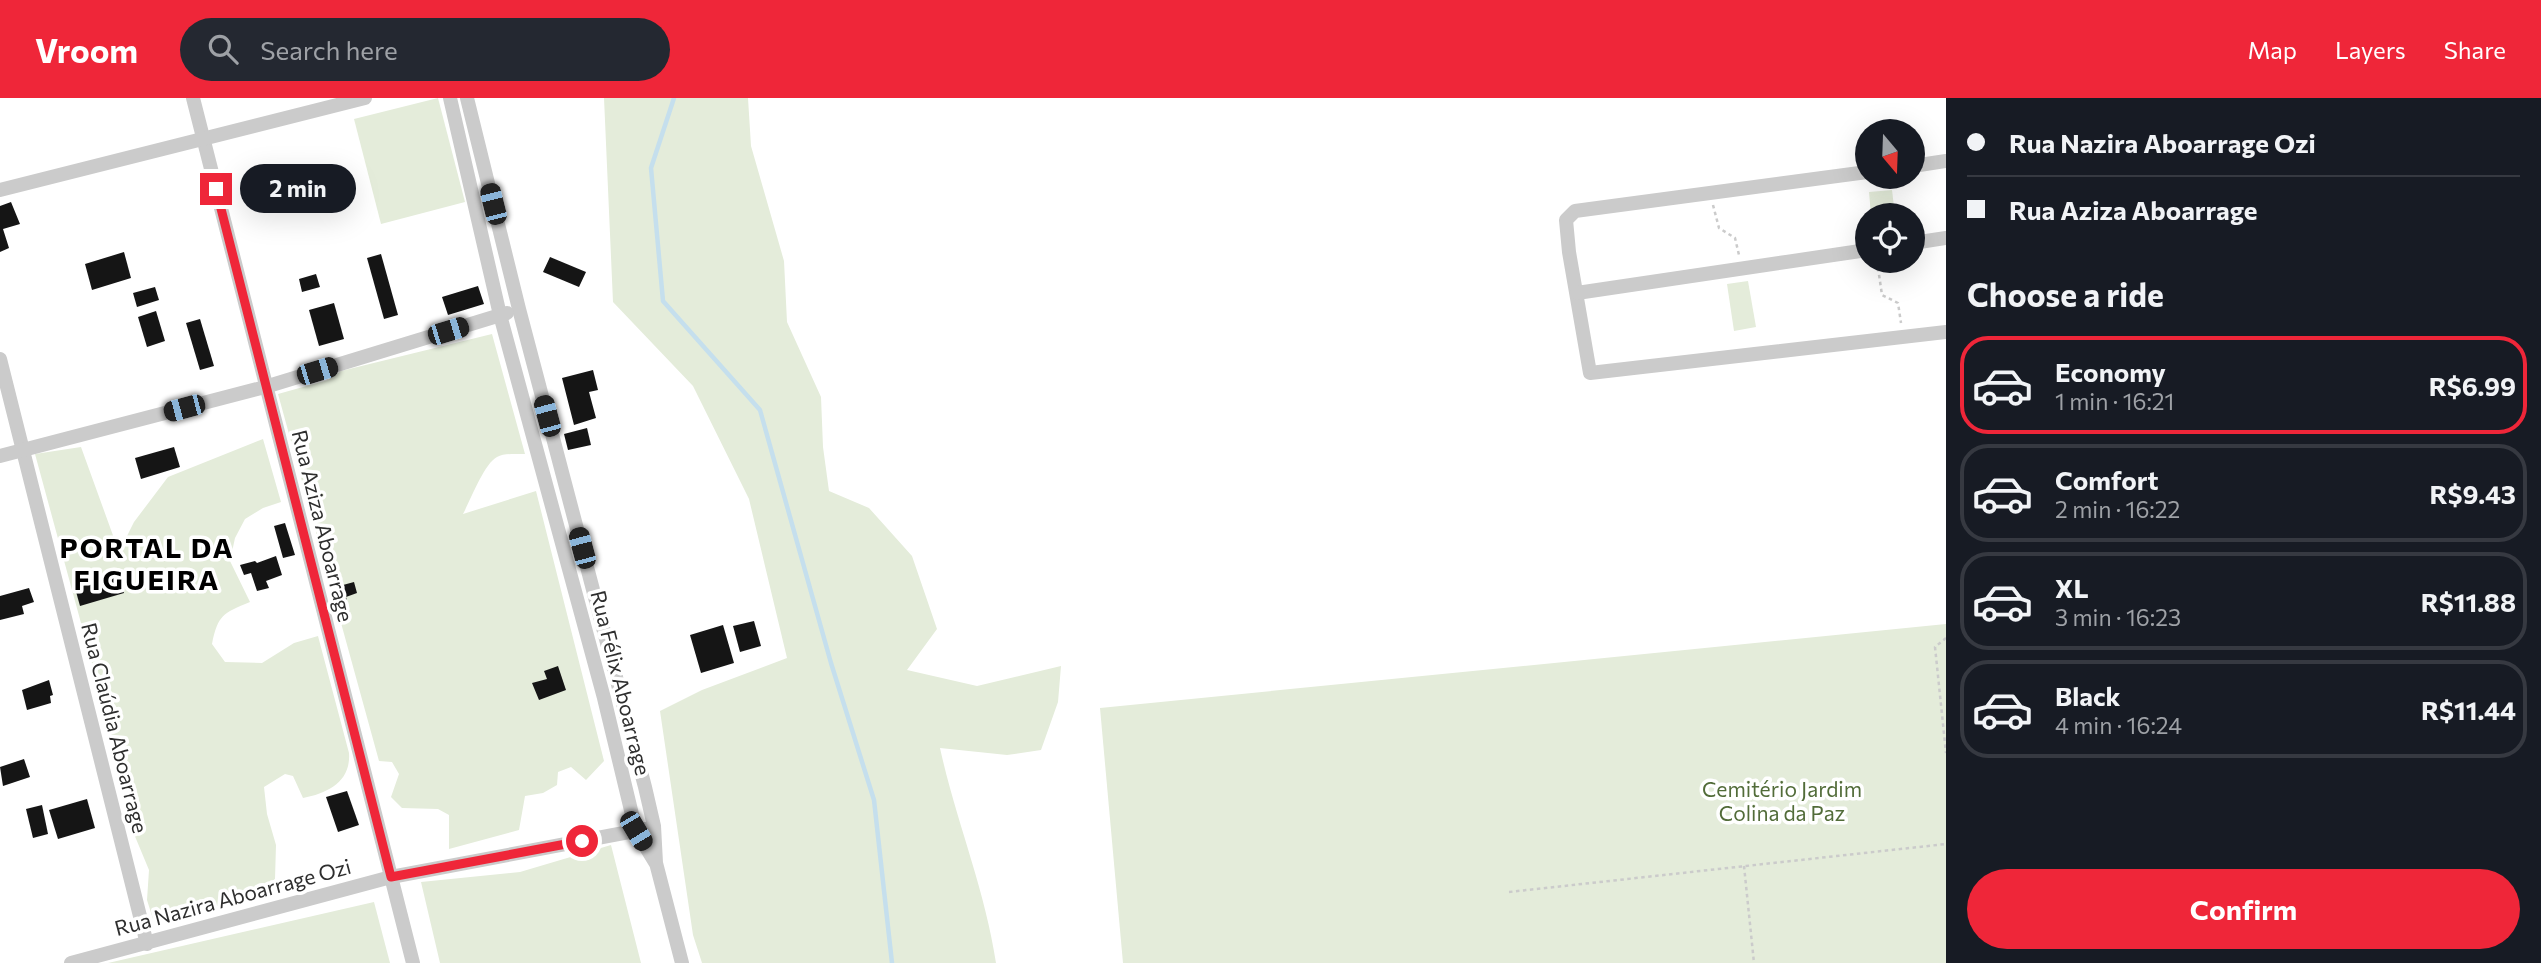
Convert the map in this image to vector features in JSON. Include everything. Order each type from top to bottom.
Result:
[{"type":"street","name":"Rua Aziza Aboarrage","points":[[193,98],[413,963]]},
{"type":"street","points":[[0,190],[365,98]]},
{"type":"street","name":"Rua Félix Aboarrage","points":[[450,98],[500,315],[604,698],[636,831],[656,863]]},
{"type":"street","name":"Rua Félix Aboarrage","points":[[467,98],[519,309],[654,826],[656,863]]},
{"type":"street","points":[[1925,164],[1946,161]]},
{"type":"street","points":[[1855,174],[1575,211],[1566,220],[1590,373],[1946,332]]},
{"type":"street","points":[[1925,241],[1946,238]]},
{"type":"street","points":[[1577,293],[1855,252]]},
{"type":"street","points":[[0,456],[265,387],[519,309]]},
{"type":"street","name":"Rua Claúdia Aboarrage","points":[[0,359],[147,944]]},
{"type":"street","name":"Rua Nazira Aboarrage Ozi","points":[[71,963],[391,877],[654,826]]},
{"type":"street","points":[[656,863],[682,963]]},
{"type":"path","points":[[1710,193],[1719,228],[1735,238],[1742,268]]},
{"type":"path","points":[[1879,273],[1882,295],[1898,303],[1903,337]]},
{"type":"path","points":[[1946,638],[1936,647],[1946,753]]},
{"type":"path","points":[[1509,892],[1946,844]]},
{"type":"path","points":[[1744,866],[1754,963]]},
{"type":"green space","points":[[438,98],[465,202],[381,224],[354,119]]},
{"type":"green space","points":[[604,98],[748,98],[751,146],[784,261],[787,322],[821,397],[823,447],[829,491],[869,508],[912,556],[937,629],[907,670],[977,686],[1061,666],[1058,702],[1041,750],[1007,755],[940,748],[985,908],[996,963],[702,963],[693,935],[660,711],[702,690],[787,658],[749,499],[693,386],[613,302]]},
{"type":"green space","points":[[1892,190],[1894,203],[1870,203],[1869,192]]},
{"type":"green space","points":[[1748,281],[1756,327],[1734,331],[1727,284]]},
{"type":"green space","points":[[492,334],[525,454],[503,455],[492,461],[463,514],[536,491],[604,761],[586,780],[571,767],[558,772],[557,785],[543,793],[525,796],[519,830],[449,849],[449,815],[438,809],[402,808],[391,797],[399,774],[392,762],[379,761],[278,394],[328,380],[341,371]]},
{"type":"green space","points":[[263,439],[281,502],[263,508],[245,519],[235,538],[230,561],[250,602],[223,616],[212,644],[225,662],[262,663],[294,643],[318,636],[349,753],[349,763],[337,784],[313,796],[303,798],[293,776],[285,774],[264,787],[267,814],[276,845],[275,879],[250,897],[168,920],[153,919],[147,900],[149,870],[134,834],[124,781],[35,454],[81,447],[119,552],[134,522],[168,477]]},
{"type":"green space","name":"Cemitério Jardim Colina da Paz","points":[[1946,624],[1946,963],[1123,963],[1100,708]]},
{"type":"green space","points":[[611,845],[641,963],[440,963],[421,882],[520,872]]},
{"type":"green space","points":[[374,902],[390,963],[108,963]]},
{"type":"building","points":[[11,202],[20,224],[3,229],[9,248],[0,252],[0,206]]},
{"type":"building","points":[[124,252],[131,278],[92,290],[85,264]]},
{"type":"building","points":[[381,254],[398,315],[384,319],[367,258]]},
{"type":"building","points":[[550,257],[586,272],[579,287],[543,272]]},
{"type":"building","points":[[316,274],[320,287],[302,292],[299,279]]},
{"type":"building","points":[[478,286],[484,304],[448,315],[442,297]]},
{"type":"building","points":[[155,287],[159,300],[137,307],[133,293]]},
{"type":"building","points":[[334,303],[344,339],[319,346],[309,310]]},
{"type":"building","points":[[156,311],[165,341],[147,347],[138,317]]},
{"type":"building","points":[[200,319],[214,366],[200,370],[186,323]]},
{"type":"building","points":[[593,370],[598,390],[589,392],[596,418],[574,425],[562,378]]},
{"type":"building","points":[[587,428],[591,445],[568,450],[564,434]]},
{"type":"building","points":[[174,447],[180,467],[141,479],[135,458]]},
{"type":"building","points":[[285,523],[295,555],[283,558],[274,526]]},
{"type":"building","points":[[276,556],[282,575],[266,581],[269,588],[257,591],[251,573],[244,575],[240,565],[255,561],[257,563]]},
{"type":"building","points":[[118,575],[124,593],[80,606],[75,588]]},
{"type":"building","points":[[354,582],[357,593],[346,597],[350,613],[341,615],[332,588]]},
{"type":"building","points":[[29,588],[34,602],[22,606],[24,614],[0,620],[0,596]]},
{"type":"building","points":[[754,621],[761,646],[740,652],[733,626]]},
{"type":"building","points":[[723,625],[734,663],[701,673],[690,635]]},
{"type":"building","points":[[558,666],[566,690],[539,700],[532,683],[547,679],[544,671]]},
{"type":"building","points":[[49,680],[53,695],[50,696],[51,703],[27,710],[22,690]]},
{"type":"building","points":[[24,759],[30,777],[3,786],[0,767]]},
{"type":"building","points":[[347,791],[359,825],[338,832],[326,797]]},
{"type":"building","points":[[87,799],[95,828],[58,839],[49,810]]},
{"type":"building","points":[[42,805],[48,834],[33,838],[26,809]]},
{"type":"waterway","points":[[674,98],[651,168],[663,301],[760,410],[831,663],[874,800],[892,963]]},
{"type":"district","name":"PORTAL DA FIGUEIRA","points":[[147,564]]},
{"type":"route","points":[[216,189],[391,877],[582,841]]}]
